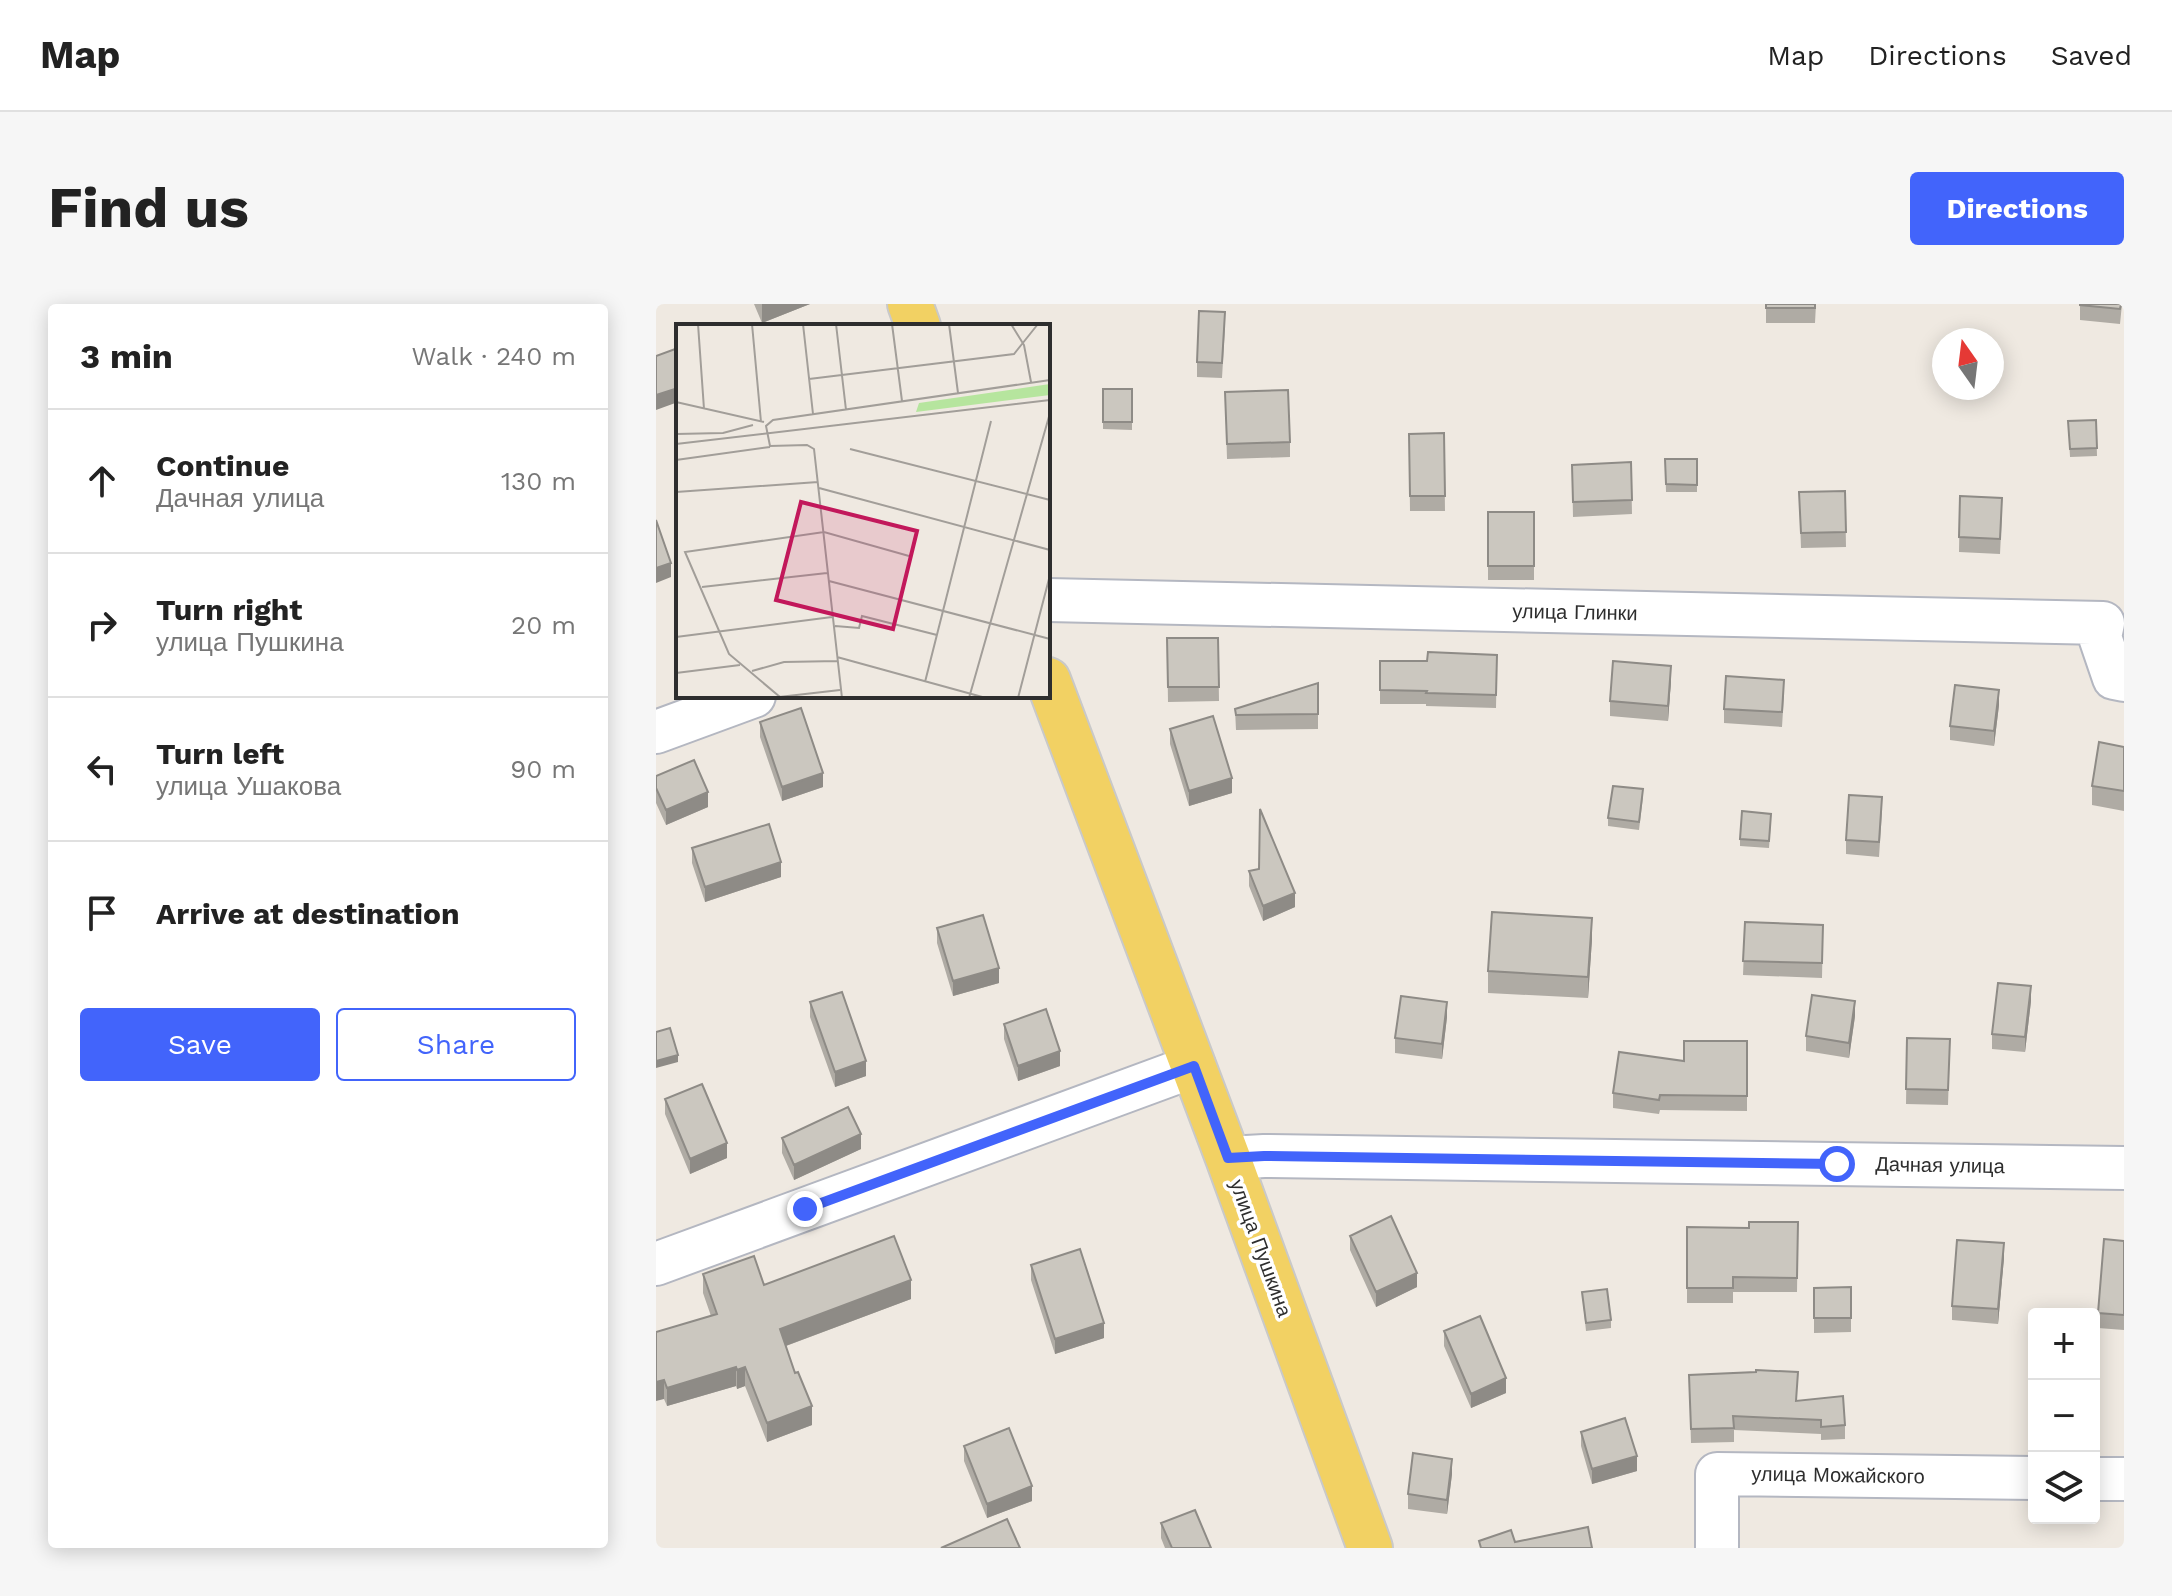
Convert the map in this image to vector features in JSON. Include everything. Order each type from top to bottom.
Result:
[{"type":"main road","points":[[910,304],[917,324]]},
{"type":"main road","name":"улица Пушкина","points":[[1050,685],[1194,1066],[1370,1548]]},
{"type":"street","name":"улица Глинки","points":[[1050,600],[2103,623],[2100,637],[2114,678],[2124,680]]},
{"type":"street","points":[[656,732],[749,698]]},
{"type":"street","points":[[656,1264],[1194,1066]]},
{"type":"street","name":"Дачная улица","points":[[1228,1158],[1264,1156],[2124,1168]]},
{"type":"street","name":"улица Можайского","points":[[1717,1548],[1717,1474],[2028,1478]]},
{"type":"street","points":[[2100,1479],[2124,1479]]},
{"type":"building","points":[[1766,304],[1815,304],[1815,308],[1766,308]]},
{"type":"building","points":[[2080,304],[2121,304],[2120,309]]},
{"type":"building","points":[[1199,311],[1225,312],[1222,363],[1197,362]]},
{"type":"building","points":[[676,349],[676,389],[656,395],[656,356]]},
{"type":"building","points":[[1103,389],[1132,389],[1132,422],[1103,422]]},
{"type":"building","points":[[1288,390],[1290,442],[1227,444],[1225,392]]},
{"type":"building","points":[[2096,420],[2097,448],[2070,449],[2068,421]]},
{"type":"building","points":[[1444,433],[1445,496],[1410,496],[1409,434]]},
{"type":"building","points":[[1665,459],[1697,459],[1697,485],[1666,484]]},
{"type":"building","points":[[1631,462],[1632,500],[1573,502],[1572,465]]},
{"type":"building","points":[[1845,491],[1846,532],[1801,533],[1799,492]]},
{"type":"building","points":[[1960,496],[2002,498],[2000,539],[1959,537]]},
{"type":"building","points":[[1488,512],[1534,512],[1534,566],[1488,566]]},
{"type":"building","points":[[656,520],[671,563],[656,568]]},
{"type":"building","points":[[1167,638],[1218,638],[1219,687],[1168,687]]},
{"type":"building","points":[[1428,652],[1497,655],[1496,695],[1380,690],[1380,661],[1427,661]]},
{"type":"building","points":[[1613,661],[1671,666],[1668,706],[1610,701]]},
{"type":"building","points":[[1726,676],[1784,680],[1782,712],[1724,709]]},
{"type":"building","points":[[1318,683],[1318,714],[1236,715],[1235,709]]},
{"type":"building","points":[[1955,685],[1999,690],[1994,731],[1950,726]]},
{"type":"building","points":[[801,708],[823,773],[782,787],[760,722]]},
{"type":"building","points":[[1213,716],[1232,778],[1189,791],[1170,729]]},
{"type":"building","points":[[2099,742],[2124,747],[2124,791],[2092,786]]},
{"type":"building","points":[[694,760],[708,792],[666,810],[656,788],[656,776]]},
{"type":"building","points":[[1613,786],[1643,789],[1639,822],[1608,818]]},
{"type":"building","points":[[1849,795],[1882,797],[1879,842],[1846,840]]},
{"type":"building","points":[[1260,809],[1295,893],[1263,906],[1249,871],[1259,869]]},
{"type":"building","points":[[1742,811],[1771,814],[1769,841],[1740,839]]},
{"type":"building","points":[[769,824],[781,862],[705,887],[692,848]]},
{"type":"building","points":[[1492,912],[1592,918],[1588,977],[1488,971]]},
{"type":"building","points":[[983,915],[999,968],[953,981],[937,928]]},
{"type":"building","points":[[1745,922],[1823,925],[1822,963],[1743,961]]},
{"type":"building","points":[[1998,983],[2031,986],[2025,1037],[1992,1034]]},
{"type":"building","points":[[842,992],[866,1061],[835,1072],[810,1002]]},
{"type":"building","points":[[1812,995],[1855,1001],[1849,1043],[1806,1036]]},
{"type":"building","points":[[1401,996],[1447,1002],[1442,1044],[1395,1038]]},
{"type":"building","points":[[1046,1009],[1060,1051],[1018,1066],[1004,1024]]},
{"type":"building","points":[[670,1028],[678,1055],[656,1061],[656,1032]]},
{"type":"building","points":[[1907,1038],[1950,1039],[1948,1090],[1906,1089]]},
{"type":"building","points":[[1684,1041],[1747,1041],[1747,1096],[1660,1095],[1659,1100],[1613,1093],[1619,1052],[1684,1061]]},
{"type":"building","points":[[702,1084],[727,1143],[690,1159],[665,1099]]},
{"type":"building","points":[[848,1107],[861,1134],[794,1165],[782,1138]]},
{"type":"building","points":[[1391,1216],[1417,1273],[1376,1292],[1350,1236]]},
{"type":"building","points":[[1749,1222],[1798,1222],[1797,1278],[1733,1277],[1733,1288],[1687,1288],[1687,1227],[1749,1228]]},
{"type":"building","points":[[894,1236],[911,1280],[780,1329],[795,1373],[798,1372],[812,1406],[767,1423],[745,1367],[667,1388],[664,1380],[656,1382],[656,1332],[717,1314],[703,1274],[754,1256],[764,1285]]},
{"type":"building","points":[[2104,1239],[2124,1241],[2124,1315],[2100,1313]]},
{"type":"building","points":[[1957,1240],[2004,1243],[1998,1309],[1952,1306]]},
{"type":"building","points":[[1080,1249],[1104,1323],[1055,1339],[1031,1265]]},
{"type":"building","points":[[1851,1287],[1851,1318],[1814,1318],[1814,1288]]},
{"type":"building","points":[[1607,1289],[1611,1320],[1586,1323],[1582,1292]]},
{"type":"building","points":[[1480,1316],[1506,1378],[1471,1394],[1444,1331]]},
{"type":"building","points":[[1756,1370],[1798,1372],[1796,1401],[1843,1396],[1845,1425],[1821,1427],[1821,1420],[1733,1416],[1734,1428],[1691,1429],[1689,1375]]},
{"type":"building","points":[[1625,1418],[1637,1456],[1592,1469],[1581,1432]]},
{"type":"building","points":[[1009,1428],[1032,1486],[987,1504],[964,1446]]},
{"type":"building","points":[[1413,1453],[1452,1459],[1447,1500],[1408,1494]]},
{"type":"building","points":[[1195,1510],[1211,1548],[1172,1548],[1161,1523]]},
{"type":"building","points":[[1007,1519],[1020,1548],[941,1548]]},
{"type":"building","points":[[1588,1527],[1592,1548],[1481,1548],[1479,1541],[1511,1530],[1515,1542]]},
{"type":"route","points":[[805,1209],[1194,1066],[1228,1158],[1837,1164]]}]
